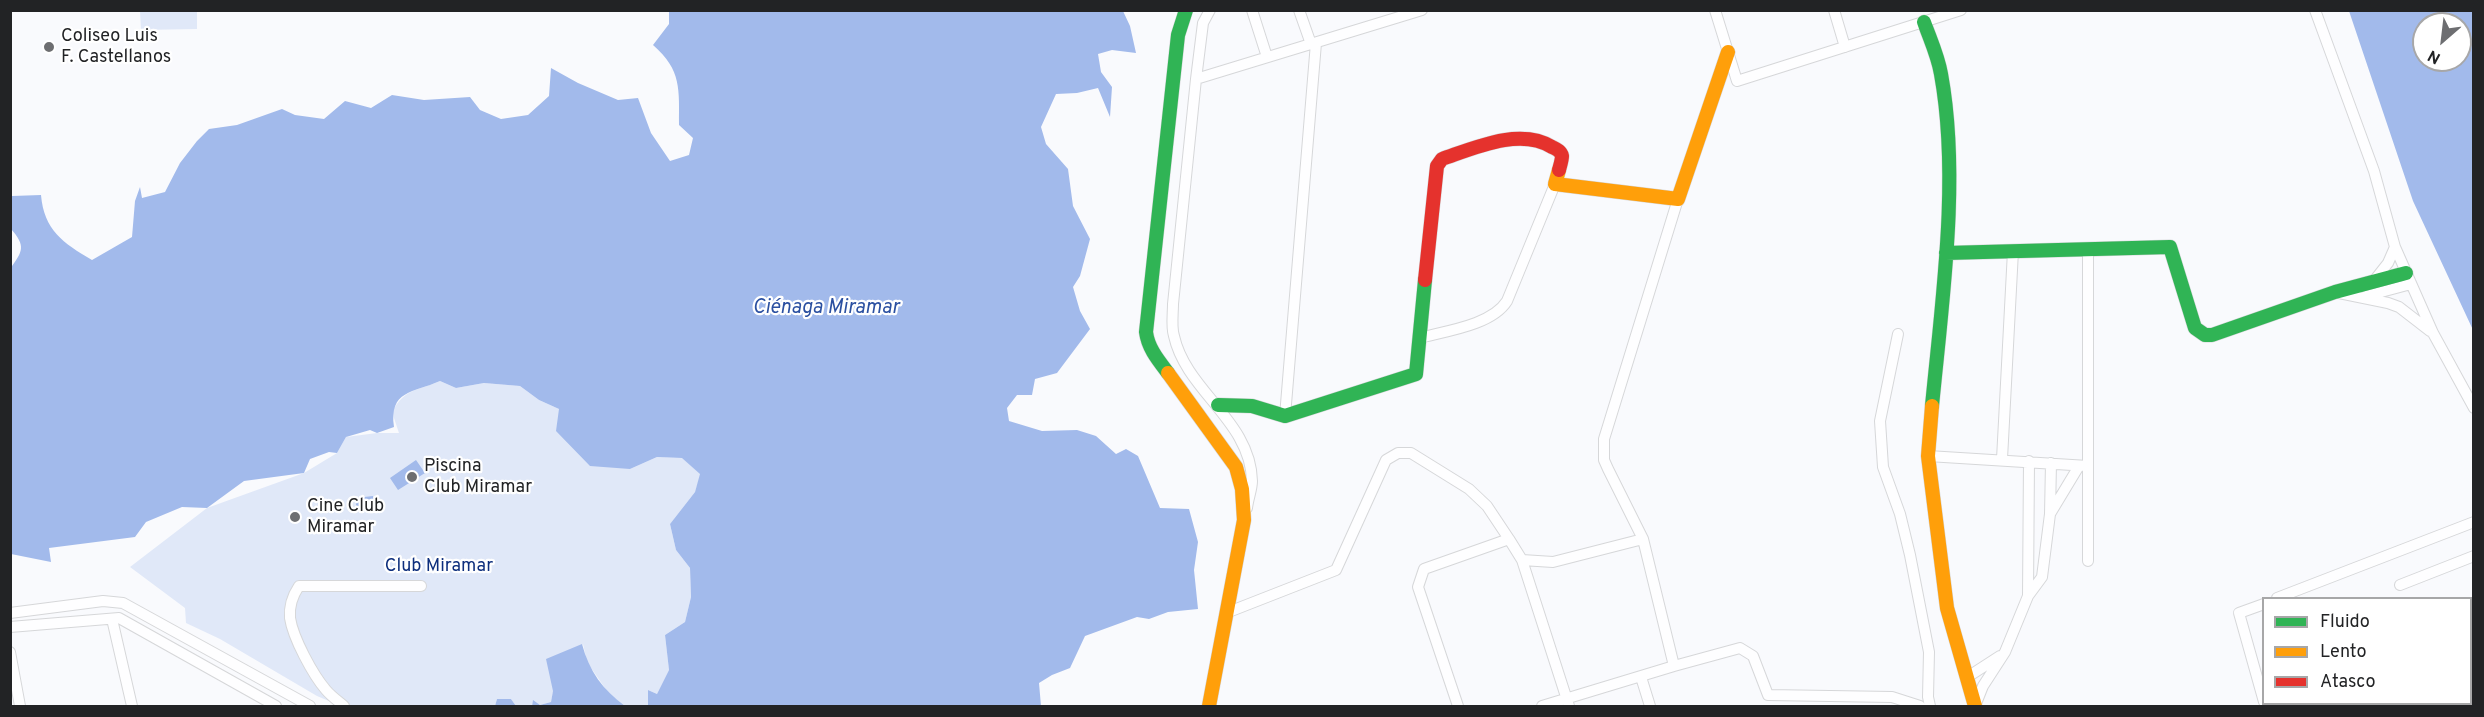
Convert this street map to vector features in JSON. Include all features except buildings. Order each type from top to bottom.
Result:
[{"type":"street","points":[[1186,10],[1178,35],[1146,332],[1153,352],[1236,467],[1242,489],[1244,520]]},
{"type":"street","points":[[1209,706],[1252,481],[1249,462],[1237,432],[1188,368],[1173,336],[1173,304],[1196,79],[1203,23],[1210,10]]},
{"type":"street","points":[[1252,10],[1267,57]]},
{"type":"street","points":[[1285,416],[1314,43],[1299,10]]},
{"type":"street","points":[[1196,79],[1405,13],[1422,10]]},
{"type":"street","points":[[1714,10],[1737,81],[1961,10]]},
{"type":"street","points":[[1834,10],[1845,47]]},
{"type":"street","points":[[2315,10],[2374,171],[2395,247],[2433,333],[2474,408]]},
{"type":"street","points":[[1924,22],[1941,72],[1949,140],[1946,253],[1928,456],[1947,608],[1965,678],[1975,706]]},
{"type":"street","points":[[1674,666],[1643,539],[1604,460],[1604,439],[1678,199],[1728,52]]},
{"type":"street","points":[[1218,405],[1252,406],[1285,416],[1411,377],[1418,369],[1419,338],[1438,163],[1442,159],[1494,142],[1511,139],[1539,142],[1560,152],[1562,157],[1555,184],[1501,311],[1490,318],[1419,338]]},
{"type":"street","points":[[1555,184],[1678,199]]},
{"type":"street","points":[[1946,253],[2170,247],[2195,328],[2205,335],[2212,335],[2335,292],[2409,278]]},
{"type":"street","points":[[2373,283],[2388,263],[2395,247]]},
{"type":"street","points":[[2088,249],[2084,466],[2088,561]]},
{"type":"street","points":[[2002,459],[2013,251]]},
{"type":"street","points":[[2363,297],[2409,278]]},
{"type":"street","points":[[2335,292],[2399,307],[2433,333]]},
{"type":"street","points":[[1898,334],[1880,421],[1882,456],[1883,467],[1900,514],[1929,652],[1928,697],[1930,706]]},
{"type":"street","points":[[1226,613],[1336,570],[1386,460],[1398,453],[1411,453],[1469,489],[1487,506],[1509,538],[1522,560],[1568,703]]},
{"type":"street","points":[[1928,456],[2084,466]]},
{"type":"street","points":[[2028,596],[2029,461]]},
{"type":"street","points":[[1975,706],[1983,686],[2006,652],[2028,596],[2042,577],[2050,514],[2051,463]]},
{"type":"street","points":[[2050,514],[2084,466]]},
{"type":"street","points":[[2280,597],[2474,522]]},
{"type":"street","points":[[1458,706],[1418,587],[1420,576],[1424,569],[1509,538]]},
{"type":"street","points":[[1522,560],[1553,562],[1643,539]]},
{"type":"street","points":[[2400,585],[2474,556]]},
{"type":"street","points":[[344,706],[326,690],[298,641],[290,618],[294,594],[299,586],[421,586]]},
{"type":"street","points":[[10,613],[104,601],[123,603],[310,706]]},
{"type":"street","points":[[2262,605],[2239,613],[2262,697]]},
{"type":"street","points":[[10,627],[119,618],[276,706]]},
{"type":"street","points":[[112,619],[132,706]]},
{"type":"street","points":[[1542,706],[1568,703],[1674,666],[1740,648],[1753,656],[1771,706]]},
{"type":"street","points":[[10,652],[20,706]]},
{"type":"street","points":[[1965,678],[2006,652]]},
{"type":"street","points":[[1641,677],[1650,706]]},
{"type":"street","points":[[1768,695],[1817,701],[1892,697],[1920,706]]},
{"type":"green space","points":[[140,11],[197,11],[197,29],[141,30]]},
{"type":"green space","name":"Club Miramar","points":[[440,381],[456,388],[484,383],[520,386],[539,400],[559,409],[630,469],[657,457],[683,458],[701,474],[695,492],[670,524],[676,550],[690,568],[691,597],[685,622],[665,635],[669,670],[657,694],[648,690],[649,706],[625,706],[609,694],[587,662],[583,644],[553,692],[551,702],[540,705],[533,701],[532,706],[516,706],[511,699],[497,699],[495,706],[341,706],[317,696],[220,639],[186,623],[185,608],[130,567],[207,508],[304,473],[337,453],[346,437],[399,433],[392,412],[397,404],[412,391]]},
{"type":"water","name":"Ciénaga Miramar","points":[[669,11],[1123,11],[1130,26],[1136,53],[1112,50],[1098,54],[1101,72],[1112,87],[1110,117],[1098,88],[1077,93],[1056,94],[1041,127],[1046,144],[1068,169],[1073,206],[1090,239],[1080,276],[1073,287],[1080,311],[1090,329],[1057,373],[1035,379],[1032,395],[1017,395],[1007,408],[1009,421],[1042,431],[1077,430],[1096,436],[1116,454],[1126,449],[1138,456],[1160,508],[1189,509],[1198,542],[1194,570],[1198,609],[1168,612],[1149,619],[1137,617],[1085,636],[1070,668],[1039,683],[1041,706],[648,706],[648,690],[657,694],[669,670],[665,635],[685,622],[691,597],[690,568],[676,550],[670,524],[695,492],[700,474],[682,458],[657,457],[630,469],[590,466],[556,431],[559,409],[539,400],[520,386],[484,383],[456,388],[440,381],[412,391],[399,399],[395,406],[394,427],[377,433],[370,430],[346,437],[337,453],[329,452],[310,459],[304,473],[244,481],[207,508],[182,507],[146,522],[135,537],[49,548],[51,562],[11,554],[10,269],[18,258],[21,244],[11,229],[11,192],[12,196],[41,195],[46,218],[57,234],[72,248],[92,260],[132,237],[135,201],[140,187],[142,198],[165,192],[180,163],[209,129],[237,125],[282,109],[295,115],[324,119],[345,101],[371,108],[392,95],[424,100],[470,97],[480,110],[501,119],[528,115],[549,96],[551,68],[578,83],[618,100],[638,98],[651,133],[670,161],[689,155],[693,138],[679,125],[678,91],[674,72],[653,45],[669,24]]},
{"type":"water","points":[[2349,11],[2473,11],[2473,330],[2413,201]]},
{"type":"water","points":[[416,460],[425,473],[398,490],[390,478]]},
{"type":"water","points":[[373,496],[374,505],[356,507],[356,498]]},
{"type":"water","points":[[582,644],[598,679],[625,706],[532,706],[533,700],[540,705],[551,702],[553,691],[546,659]]},
{"type":"water","points":[[497,699],[511,699],[516,706],[495,706]]},
{"type":"traffic: fast","points":[[1168,373],[1151,349],[1146,332],[1178,35],[1186,10]]},
{"type":"traffic: fast","points":[[1924,22],[1941,74],[1949,155],[1947,240],[1932,406]]},
{"type":"traffic: fast","points":[[1946,253],[2170,247],[2195,328],[2205,335],[2212,335],[2335,292],[2406,273]]},
{"type":"traffic: fast","points":[[1218,405],[1252,406],[1285,416],[1416,374],[1425,280]]},
{"type":"traffic: slow","points":[[1559,170],[1555,184],[1678,199],[1728,52]]},
{"type":"traffic: slow","points":[[1168,373],[1236,467],[1242,489],[1244,520],[1209,706]]},
{"type":"traffic: slow","points":[[1932,406],[1928,456],[1947,608],[1975,706]]},
{"type":"traffic: jam","points":[[1425,280],[1437,166],[1442,159],[1497,141],[1526,139],[1539,141],[1559,151],[1562,156],[1559,170]]},
{"type":"place","name":"Coliseo Luis F. Castellanos","points":[[49,47]]},
{"type":"place","name":"Piscina Club Miramar","points":[[412,477]]},
{"type":"place","name":"Cine Club Miramar","points":[[295,517]]}]
